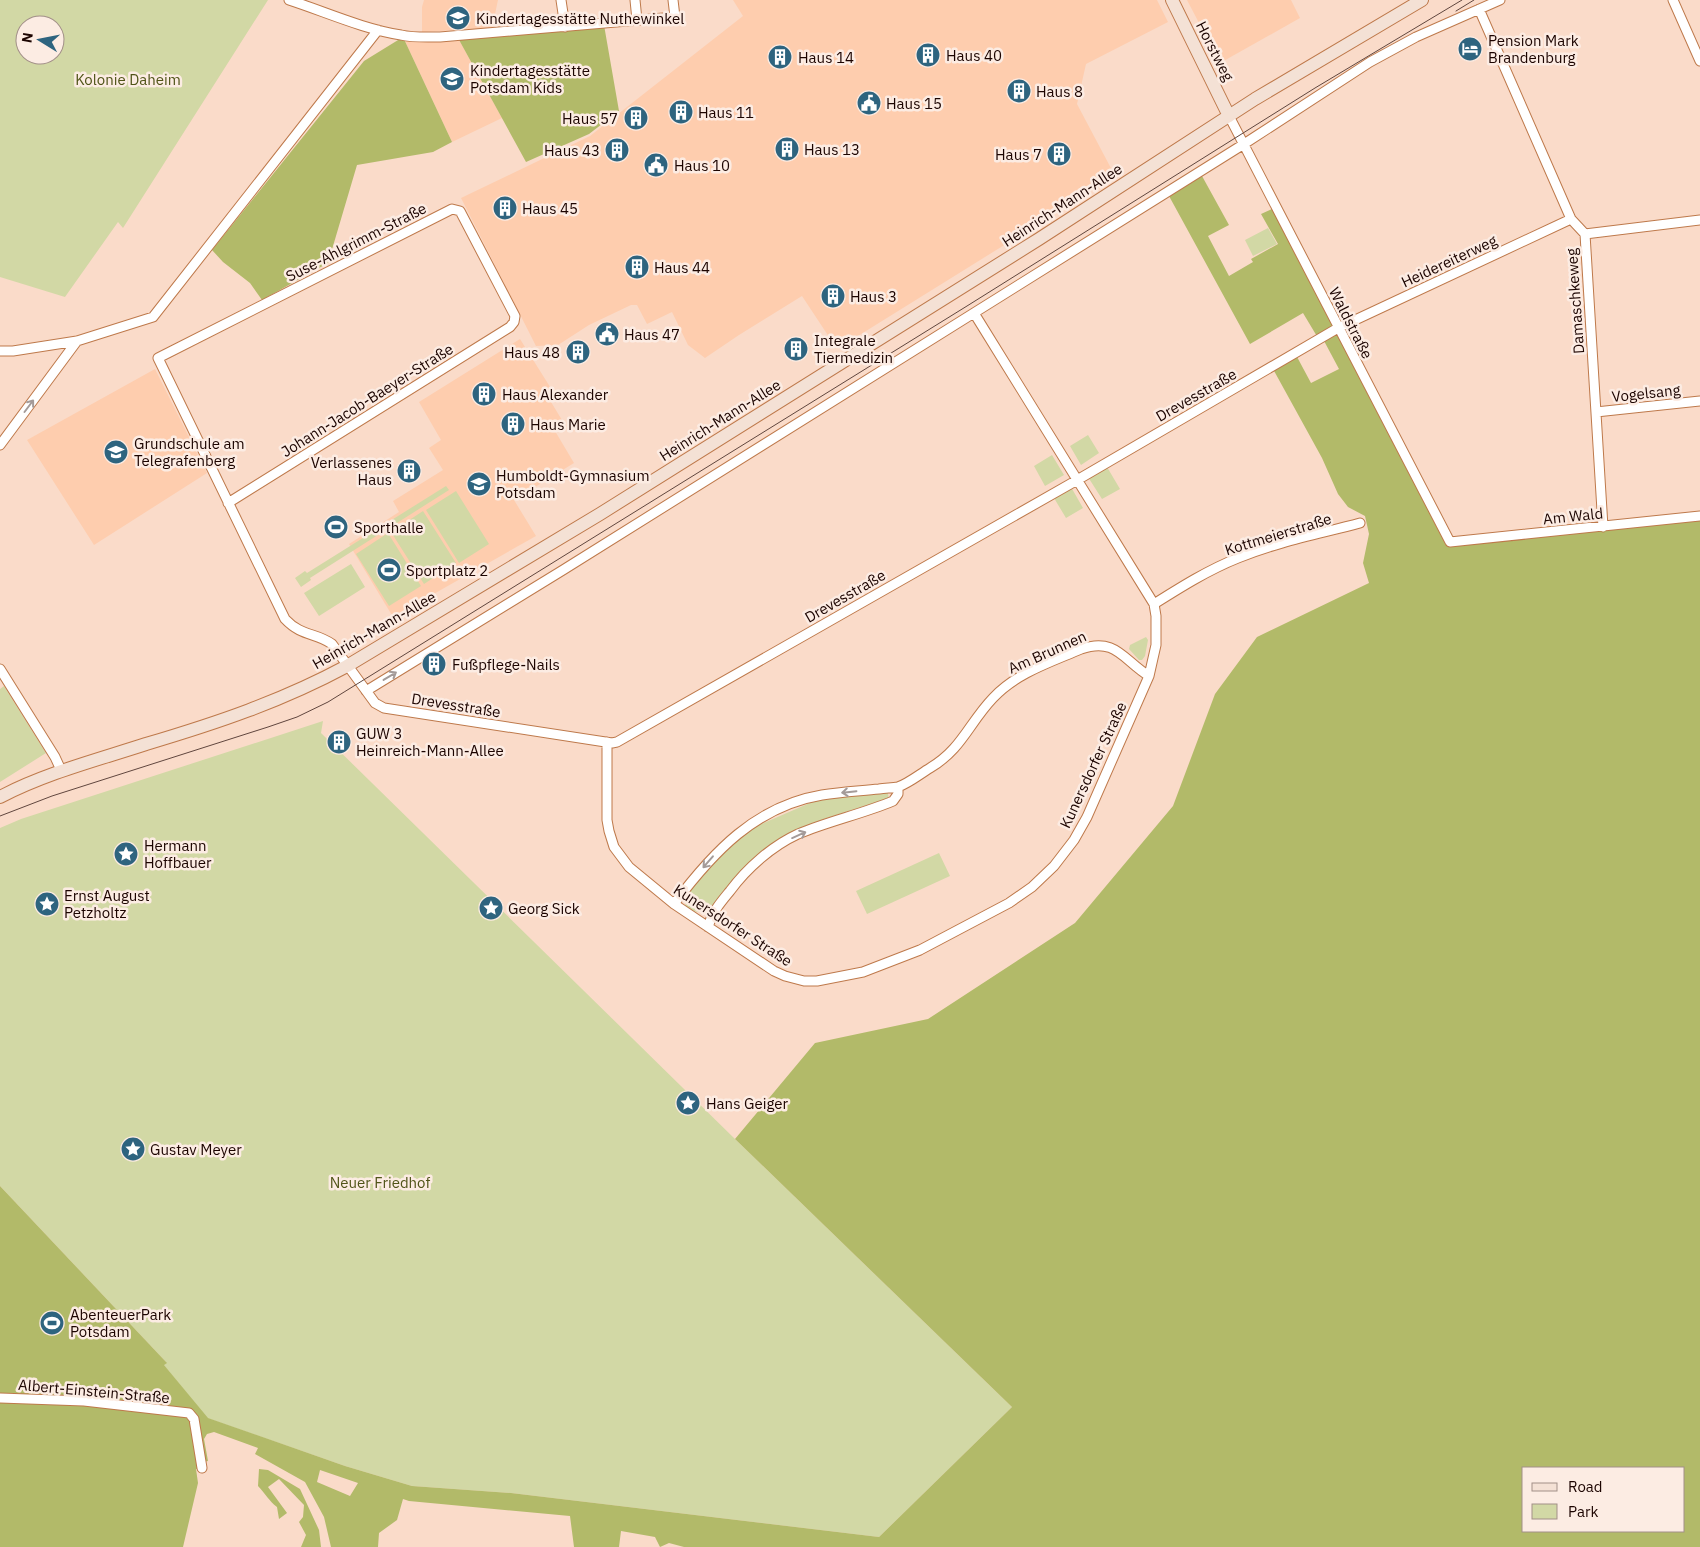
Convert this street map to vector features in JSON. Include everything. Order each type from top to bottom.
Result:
[{"type":"main road","name":"Horstweg","points":[[1172,0],[1229,116]]},
{"type":"main road","name":"Heinrich-Mann-Allee","points":[[0,797],[61,770],[256,709],[302,690],[347,666],[606,511],[1039,239],[1289,78],[1422,0]]},
{"type":"street","points":[[289,0],[378,30],[403,36],[440,37],[675,17],[673,0]]},
{"type":"street","points":[[562,0],[565,27]]},
{"type":"street","points":[[635,0],[637,20]]},
{"type":"street","points":[[366,691],[1244,144],[1370,62],[1416,37],[1500,0]]},
{"type":"street","points":[[1673,0],[1700,61]]},
{"type":"street","name":"Damaschkeweg","points":[[1479,9],[1571,219],[1585,234],[1603,527]]},
{"type":"street","points":[[0,351],[14,351],[77,341],[154,317],[378,30]]},
{"type":"street","name":"Waldstraße","points":[[1229,116],[1450,542]]},
{"type":"street","name":"Suse-Ahlgrimm-Straße","points":[[158,358],[452,209],[460,211],[515,316]]},
{"type":"street","name":"Heidereiterweg","points":[[1338,328],[1571,219]]},
{"type":"street","points":[[1585,234],[1700,220]]},
{"type":"street","name":"Kunersdorfer Straße","points":[[607,742],[607,820],[611,839],[619,854],[630,867],[674,904],[774,971],[785,976],[804,981],[817,981],[863,972],[920,950],[1009,903],[1032,887],[1054,866],[1082,826],[1096,798],[1149,676],[1156,646],[1156,616],[1154,604],[974,313]]},
{"type":"street","name":"Johann-Jacob-Baeyer-Straße","points":[[228,503],[510,327],[514,322],[515,316]]},
{"type":"street","name":"Drevesstraße","points":[[158,358],[285,619],[292,627],[299,631],[325,638],[332,644],[375,703],[384,708],[617,742],[1077,480],[1338,328]]},
{"type":"street","points":[[0,445],[77,341]]},
{"type":"street","name":"Vogelsang","points":[[1596,412],[1700,402]]},
{"type":"street","name":"Am Wald","points":[[1450,542],[1700,516]]},
{"type":"street","name":"Kottmeierstraße","points":[[1154,604],[1192,579],[1238,558],[1286,542],[1360,523]]},
{"type":"street","name":"Am Brunnen","points":[[674,904],[714,855],[742,830],[759,818],[779,808],[820,795],[898,787],[945,758],[957,747],[993,698],[1018,677],[1091,645],[1114,648],[1149,676]]},
{"type":"street","points":[[0,670],[56,757],[61,770]]},
{"type":"street","name":"Am Brunnen","points":[[708,926],[712,915],[732,888],[745,873],[768,853],[797,835],[893,801],[898,794],[898,787]]},
{"type":"street","name":"Albert-Einstein-Straße","points":[[0,1398],[84,1401],[189,1413],[194,1419],[202,1468]]},
{"type":"shaded area","name":"Kindertagesstätte Nuthewinkel","points":[[424,0],[498,0],[492,28],[422,32],[422,7]]},
{"type":"shaded area","points":[[733,0],[1157,0],[1168,22],[1086,64],[1077,104],[1113,172],[1051,216],[837,349],[802,296],[705,358],[688,345],[672,312],[647,324],[637,305],[631,305],[589,325],[558,345],[536,346],[461,198],[590,136],[743,16]]},
{"type":"shaded area","points":[[1187,0],[1291,0],[1300,18],[1220,63]]},
{"type":"shaded area","name":"Kindertagesstätte Potsdam Kids","points":[[403,37],[458,38],[502,118],[452,142]]},
{"type":"shaded area","name":"Humboldt-Gymnasium Potsdam","points":[[520,339],[557,398],[551,402],[565,425],[555,431],[574,463],[514,500],[536,536],[393,617],[349,544],[399,512],[393,501],[443,470],[429,448],[441,440],[419,402]]},
{"type":"shaded area","name":"Grundschule am Telegrafenberg","points":[[155,369],[207,473],[94,545],[27,440]]},
{"type":"green space","name":"Kolonie Daheim","points":[[0,0],[268,0],[123,228],[118,222],[65,297],[0,277]]},
{"type":"green space","points":[[604,25],[619,111],[589,134],[526,162],[458,38]]},
{"type":"green space","points":[[403,37],[452,142],[433,152],[357,165],[328,263],[262,300],[250,283],[223,262],[212,250],[364,61]]},
{"type":"green space","points":[[1202,176],[1229,225],[1208,236],[1229,276],[1253,262],[1251,259],[1278,244],[1261,214],[1274,208],[1337,327],[1318,338],[1303,313],[1250,344],[1169,196]]},
{"type":"green space","points":[[1268,228],[1277,244],[1253,256],[1245,240]]},
{"type":"green space","points":[[1338,330],[1446,545],[1700,517],[1700,1547],[684,1547],[669,1543],[660,1547],[655,1537],[621,1531],[619,1547],[574,1547],[570,1516],[403,1499],[397,1520],[379,1533],[378,1547],[331,1547],[324,1517],[305,1482],[255,1454],[258,1448],[214,1432],[207,1434],[204,1439],[208,1461],[203,1462],[203,1468],[196,1469],[198,1483],[183,1547],[0,1547],[0,1186],[167,1363],[164,1365],[208,1418],[345,1466],[412,1486],[511,1493],[879,1537],[1012,1407],[735,1139],[815,1043],[928,1019],[1075,923],[1173,806],[1215,694],[1257,637],[1369,583],[1363,563],[1369,534],[1365,516],[1348,507],[1338,494],[1322,458],[1273,369],[1296,355],[1311,383],[1339,369],[1323,339]],"holes":[[[320,1470],[358,1483],[350,1496],[317,1482]]]},
{"type":"green space","points":[[1088,435],[1099,453],[1081,465],[1070,446]]},
{"type":"green space","points":[[1052,455],[1064,475],[1045,486],[1034,466]]},
{"type":"green space","points":[[1107,467],[1120,489],[1102,499],[1088,477]]},
{"type":"green space","points":[[446,486],[449,490],[310,578],[311,580],[301,587],[295,578],[305,571],[307,573]]},
{"type":"green space","points":[[1071,487],[1083,508],[1066,518],[1054,498]]},
{"type":"green space","points":[[456,491],[489,544],[459,563],[426,510]]},
{"type":"green space","points":[[423,511],[456,563],[424,584],[391,532]]},
{"type":"green space","name":"Sportplatz 2","points":[[388,533],[421,586],[389,606],[356,554]]},
{"type":"green space","points":[[351,564],[365,587],[319,616],[304,593]]},
{"type":"green space","points":[[1146,637],[1148,640],[1145,656],[1142,660],[1139,660],[1129,649],[1130,645]]},
{"type":"green space","points":[[4,686],[46,753],[0,782],[0,689]]},
{"type":"green space","name":"Neuer Friedhof","points":[[323,721],[321,733],[735,1139],[1012,1407],[879,1537],[511,1493],[412,1486],[345,1466],[207,1418],[163,1364],[166,1362],[0,1186],[0,828],[21,819]]},
{"type":"green space","points":[[887,790],[889,798],[824,819],[792,832],[738,877],[710,908],[698,912],[690,910],[686,906],[683,898],[716,858],[745,831],[819,799]]},
{"type":"green space","points":[[939,853],[950,876],[867,914],[856,891]]},
{"type":"green space","points":[[259,1469],[268,1470],[300,1489],[319,1530],[321,1547],[301,1547],[306,1535],[299,1522],[303,1517],[304,1505],[279,1479],[268,1487],[287,1513],[279,1519],[277,1507],[258,1486]]},
{"type":"tram line","points":[[0,816],[52,796],[297,717],[328,702],[1315,88],[1462,0]]},
{"type":"tram line","points":[[1456,11],[1474,0]]},
{"type":"place","name":"Kindertagesstätte Nuthewinkel","points":[[458,18]]},
{"type":"place","name":"Pension Mark Brandenburg","points":[[1470,49]]},
{"type":"place","name":"Haus 40","points":[[928,55]]},
{"type":"place","name":"Haus 14","points":[[780,57]]},
{"type":"place","name":"Kindertagesstätte Potsdam Kids","points":[[452,79]]},
{"type":"place","name":"Haus 8","points":[[1019,91]]},
{"type":"place","name":"Haus 15","points":[[869,103]]},
{"type":"place","name":"Haus 11","points":[[681,112]]},
{"type":"place","name":"Haus 57","points":[[636,118]]},
{"type":"place","name":"Haus 13","points":[[787,149]]},
{"type":"place","name":"Haus 43","points":[[617,150]]},
{"type":"place","name":"Haus 7","points":[[1059,154]]},
{"type":"place","name":"Haus 10","points":[[656,165]]},
{"type":"place","name":"Haus 45","points":[[505,208]]},
{"type":"place","name":"Haus 44","points":[[637,267]]},
{"type":"place","name":"Haus 3","points":[[833,296]]},
{"type":"place","name":"Haus 47","points":[[607,334]]},
{"type":"place","name":"Integrale Tiermedizin","points":[[796,349]]},
{"type":"place","name":"Haus 48","points":[[578,352]]},
{"type":"place","name":"Haus Alexander","points":[[484,394]]},
{"type":"place","name":"Haus Marie","points":[[513,424]]},
{"type":"place","name":"Grundschule am Telegrafenberg","points":[[116,452]]},
{"type":"place","name":"Verlassenes Haus","points":[[409,471]]},
{"type":"place","name":"Humboldt-Gymnasium Potsdam","points":[[479,484]]},
{"type":"place","name":"Sporthalle","points":[[336,527]]},
{"type":"place","name":"Sportplatz 2","points":[[389,570]]},
{"type":"place","name":"Fußpflege-Nails","points":[[434,664]]},
{"type":"place","name":"GUW 3 Heinreich-Mann-Allee","points":[[339,742]]},
{"type":"place","name":"Hermann Hoffbauer","points":[[126,854]]},
{"type":"place","name":"Ernst August Petzholtz","points":[[47,904]]},
{"type":"place","name":"Georg Sick","points":[[491,908]]},
{"type":"place","name":"Hans Geiger","points":[[688,1103]]},
{"type":"place","name":"Gustav Meyer","points":[[133,1149]]},
{"type":"place","name":"AbenteuerPark Potsdam","points":[[52,1323]]}]
